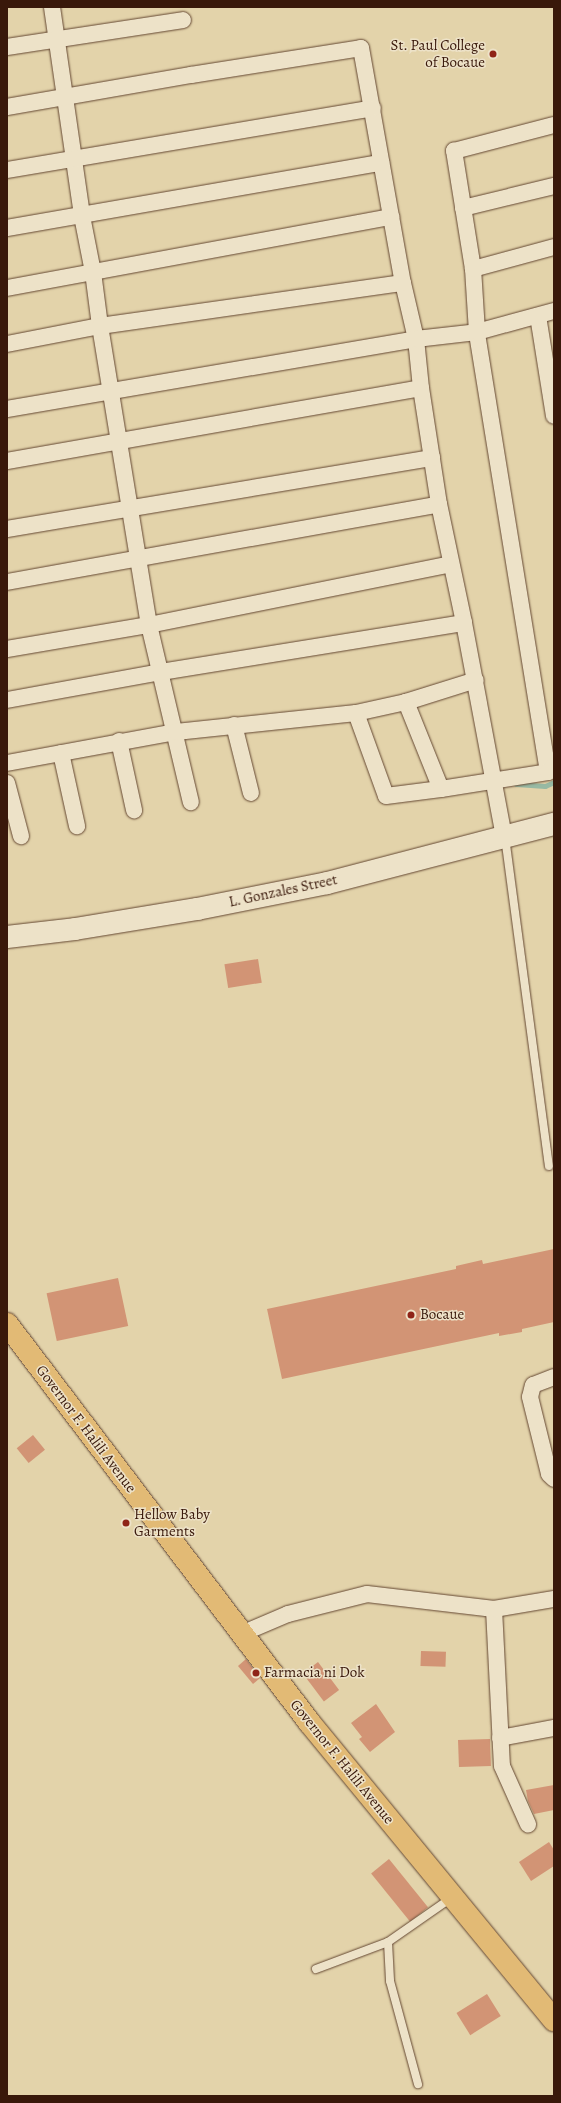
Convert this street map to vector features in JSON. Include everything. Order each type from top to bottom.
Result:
[{"type":"main road","name":"Governor F. Halili Avenue","points":[[7,1324],[309,1722],[554,2020]]},
{"type":"street","points":[[52,7],[73,159],[93,272],[100,326],[112,391],[149,625],[176,732],[191,802]]},
{"type":"street","points":[[7,47],[183,20]]},
{"type":"street","points":[[7,107],[191,75],[361,48],[373,108],[403,283],[416,339],[421,388],[439,504],[476,680],[504,836]]},
{"type":"street","points":[[7,170],[373,108]]},
{"type":"street","points":[[356,713],[386,796],[441,789],[551,769],[477,332],[473,268],[454,151],[554,125]]},
{"type":"street","points":[[7,228],[382,163]]},
{"type":"street","points":[[463,208],[554,186]]},
{"type":"street","points":[[7,288],[391,217]]},
{"type":"street","points":[[473,268],[554,247]]},
{"type":"street","points":[[7,344],[100,326],[403,283]]},
{"type":"street","points":[[7,409],[416,339],[477,332],[554,311]]},
{"type":"street","points":[[538,316],[554,416]]},
{"type":"street","points":[[7,461],[421,388]]},
{"type":"street","points":[[7,529],[432,458]]},
{"type":"street","points":[[7,582],[439,504]]},
{"type":"street","points":[[7,649],[149,625],[451,564]]},
{"type":"street","points":[[7,700],[160,672],[464,623]]},
{"type":"street","points":[[7,763],[119,741],[176,732],[356,713],[406,702],[476,680]]},
{"type":"street","points":[[406,702],[441,789]]},
{"type":"street","points":[[234,725],[251,793]]},
{"type":"street","points":[[119,741],[134,810]]},
{"type":"street","points":[[60,753],[77,826]]},
{"type":"street","points":[[7,783],[21,836]]},
{"type":"street","name":"L. Gonzales Street","points":[[7,937],[75,929],[197,909],[327,883],[554,824]]},
{"type":"street","points":[[554,1377],[533,1385],[530,1397],[549,1474],[554,1479]]},
{"type":"street","points":[[241,1634],[288,1614],[367,1594],[494,1609],[554,1599]]},
{"type":"street","points":[[494,1609],[502,1766],[528,1824]]},
{"type":"street","points":[[500,1738],[554,1728]]},
{"type":"lane","points":[[504,836],[549,1166]]},
{"type":"lane","points":[[316,1968],[388,1942],[452,1897]]},
{"type":"lane","points":[[388,1942],[390,1981],[418,2084]]},
{"type":"building","points":[[258,959],[262,983],[228,988],[224,964]]},
{"type":"building","name":"Bocaue","points":[[554,1249],[554,1322],[522,1329],[522,1332],[499,1336],[499,1333],[282,1379],[267,1309],[456,1269],[456,1266],[482,1260],[483,1264]]},
{"type":"building","points":[[118,1278],[128,1326],[57,1341],[47,1293]]},
{"type":"building","points":[[33,1435],[45,1450],[29,1463],[17,1448]]},
{"type":"building","points":[[421,1651],[446,1652],[445,1667],[420,1666]]},
{"type":"building","points":[[246,1659],[260,1678],[253,1684],[238,1666]]},
{"type":"building","points":[[318,1662],[339,1690],[324,1701],[303,1673]]},
{"type":"building","points":[[376,1704],[395,1732],[370,1752],[359,1739],[362,1737],[351,1723]]},
{"type":"building","points":[[490,1739],[491,1766],[459,1767],[458,1740]]},
{"type":"building","points":[[554,1785],[554,1810],[534,1814],[528,1801],[526,1790]]},
{"type":"building","points":[[549,1842],[554,1850],[554,1866],[531,1881],[519,1862]]},
{"type":"building","points":[[389,1859],[428,1907],[410,1922],[371,1873]]},
{"type":"building","points":[[487,1994],[501,2016],[470,2035],[456,2013]]},
{"type":"waterway","points":[[516,784],[545,786],[554,782]]},
{"type":"place","name":"St. Paul College of Bocaue","points":[[493,54]]},
{"type":"place","name":"Bocaue","points":[[411,1315]]},
{"type":"place","name":"Hellow Baby Garments","points":[[126,1523]]},
{"type":"place","name":"Farmacia ni Dok","points":[[256,1673]]}]
